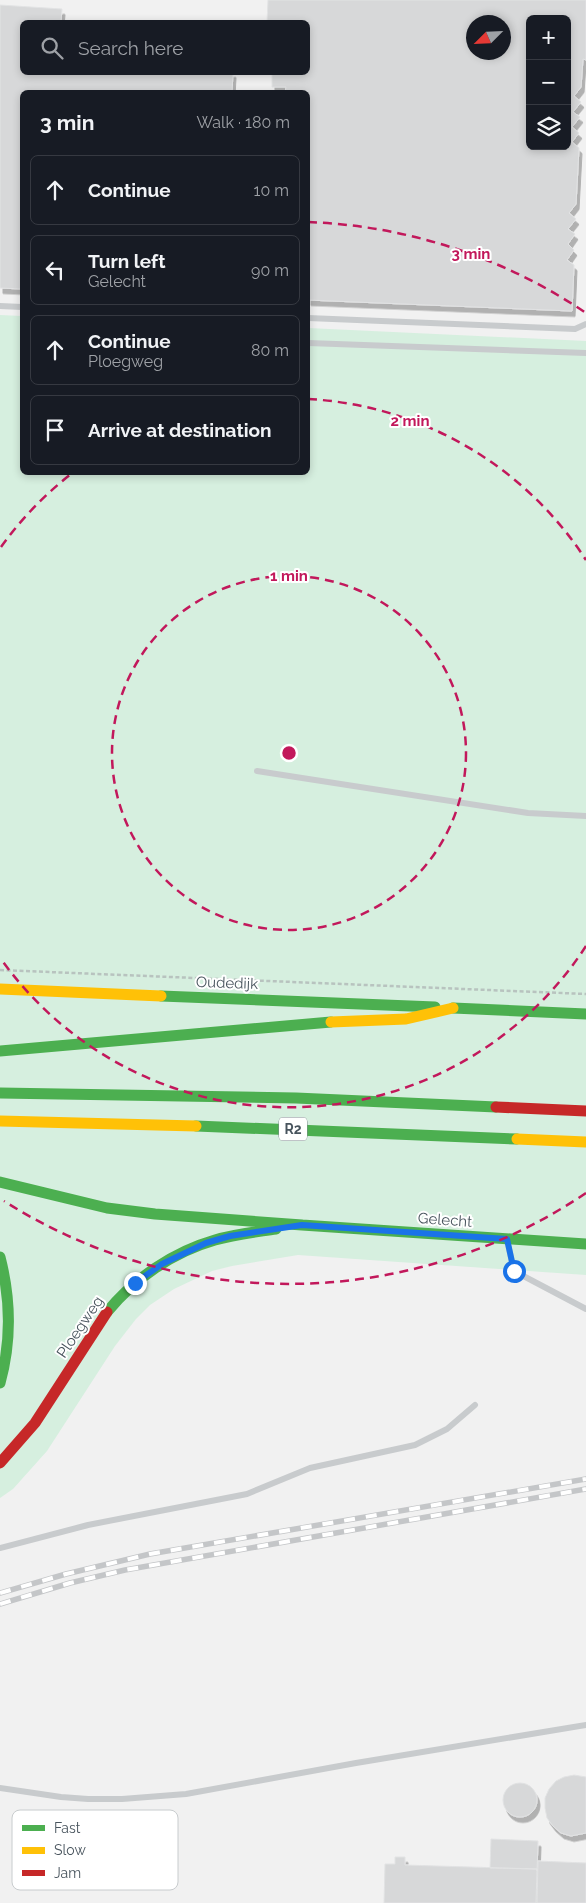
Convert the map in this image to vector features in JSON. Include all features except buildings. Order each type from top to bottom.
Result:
[{"type":"main road","name":"Oudedijk","points":[[0,989],[586,1014]]},
{"type":"main road","points":[[0,1051],[325,1023],[406,1019],[453,1008]]},
{"type":"main road","name":"R2","points":[[0,1093],[296,1098],[586,1111]]},
{"type":"main road","name":"R2","points":[[0,1121],[292,1129],[586,1142]]},
{"type":"main road","points":[[0,1182],[107,1208],[155,1214],[302,1225]]},
{"type":"main road","name":"Gelecht","points":[[302,1225],[586,1244]]},
{"type":"main road","name":"Ploegweg","points":[[0,1463],[40,1416],[94,1329],[117,1300],[135,1283],[162,1264],[206,1243],[230,1236],[302,1225]]},
{"type":"main road","points":[[0,1257],[9,1292],[11,1316],[8,1356],[0,1383]]},
{"type":"lane","points":[[0,306],[20,307]]},
{"type":"lane","points":[[310,318],[575,329],[586,324]]},
{"type":"lane","points":[[310,343],[586,353]]},
{"type":"lane","points":[[257,771],[528,814],[586,816]]},
{"type":"lane","points":[[507,1239],[514,1271],[586,1309]]},
{"type":"lane","points":[[0,1548],[88,1525],[247,1494],[310,1468],[415,1446],[447,1429],[475,1405]]},
{"type":"lane","points":[[0,1788],[61,1798],[88,1799],[122,1799],[186,1794],[366,1761],[586,1725]]},
{"type":"path","points":[[0,970],[586,994]]},
{"type":"green space","points":[[0,315],[20,316],[20,475],[310,475],[310,328],[586,341],[586,1275],[298,1255],[212,1271],[174,1289],[150,1305],[136,1319],[115,1346],[47,1451],[13,1489],[0,1498]]},
{"type":"railway","points":[[0,1593],[66,1574],[150,1554],[586,1479]]},
{"type":"railway","points":[[0,1604],[70,1583],[125,1570],[586,1489]]},
{"type":"traffic: fast","points":[[161,996],[435,1007]]},
{"type":"traffic: fast","points":[[453,1008],[586,1014]]},
{"type":"traffic: fast","points":[[0,1051],[331,1022]]},
{"type":"traffic: fast","points":[[0,1093],[296,1098],[496,1107]]},
{"type":"traffic: fast","points":[[196,1126],[517,1139]]},
{"type":"traffic: fast","points":[[0,1182],[107,1208],[155,1214],[302,1225]]},
{"type":"traffic: fast","points":[[302,1225],[586,1244]]},
{"type":"traffic: fast","points":[[107,1312],[142,1277],[184,1252],[199,1245],[223,1238],[276,1229]]},
{"type":"traffic: fast","points":[[0,1257],[4,1273],[9,1320],[7,1351],[0,1383]]},
{"type":"traffic: slow","points":[[0,989],[161,996]]},
{"type":"traffic: slow","points":[[331,1022],[406,1019],[453,1008]]},
{"type":"traffic: slow","points":[[0,1121],[196,1126]]},
{"type":"traffic: slow","points":[[517,1139],[586,1142]]},
{"type":"traffic: jam","points":[[496,1107],[586,1111]]},
{"type":"traffic: jam","points":[[0,1463],[35,1423],[107,1312]]},
{"type":"route","points":[[135,1283],[162,1264],[206,1243],[230,1236],[302,1225],[507,1239],[514,1271]]}]
